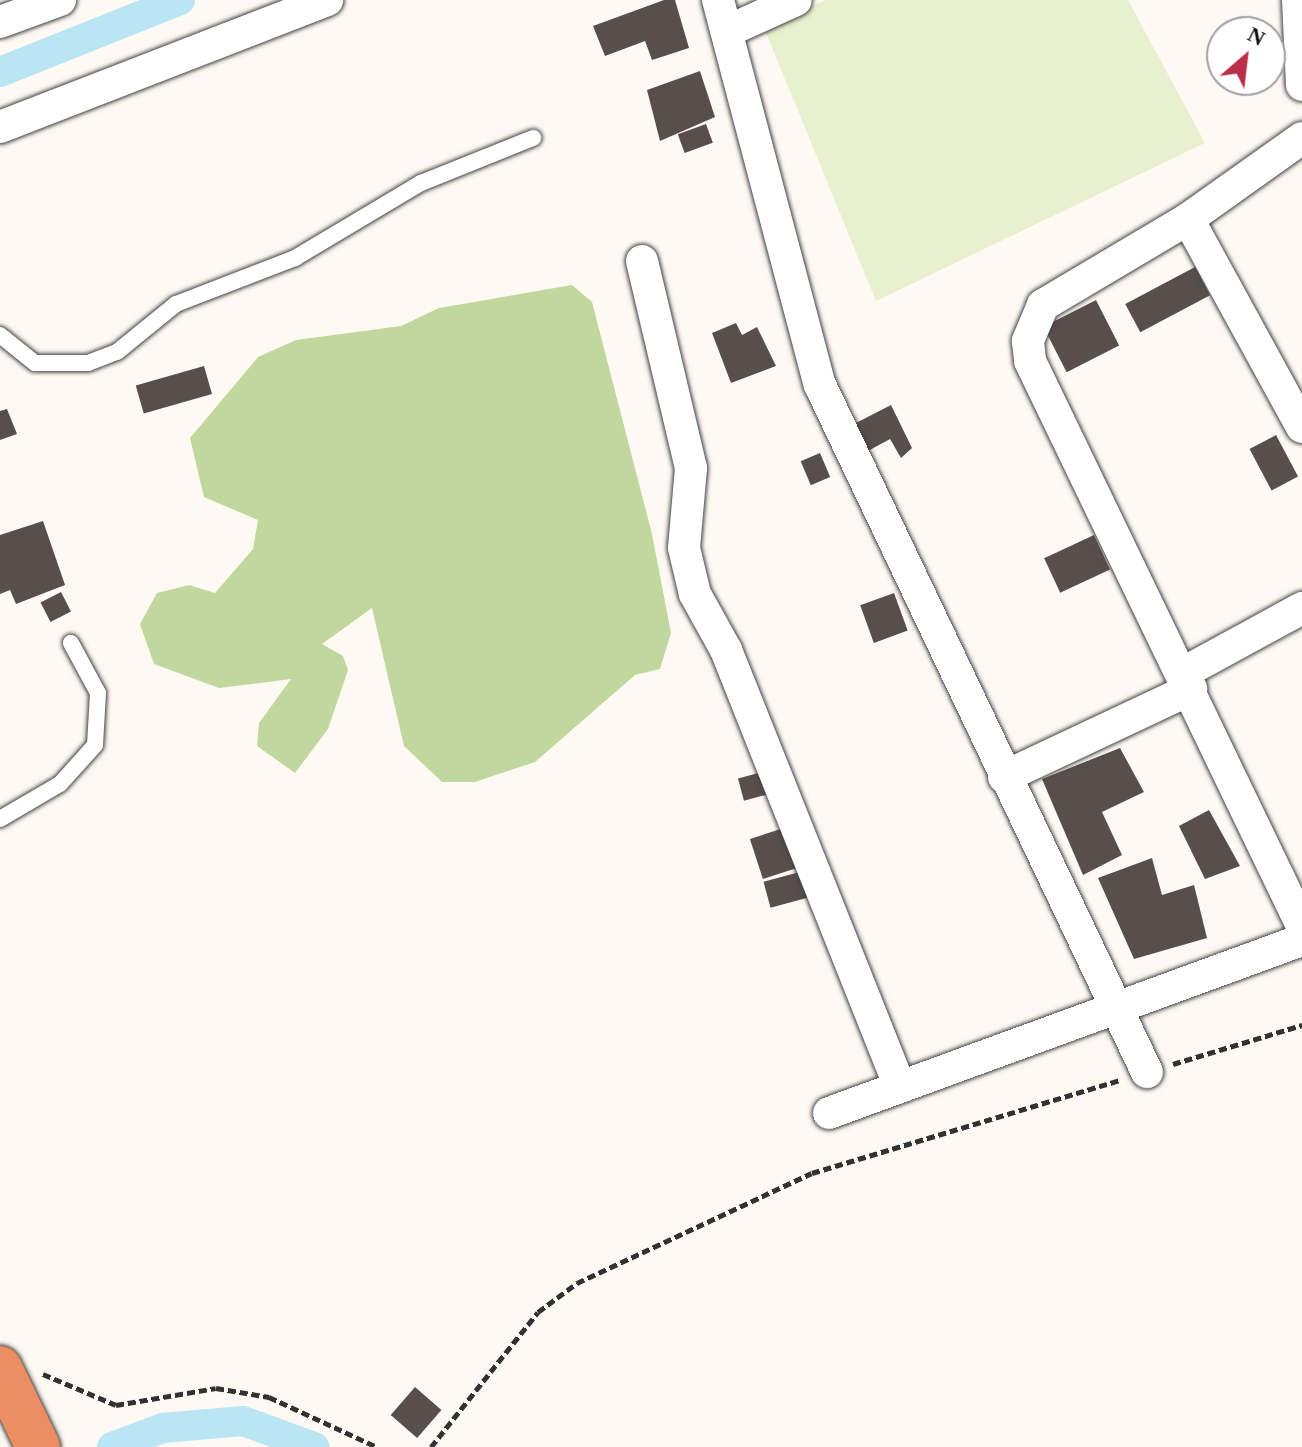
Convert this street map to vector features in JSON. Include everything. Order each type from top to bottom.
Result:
[{"type":"highway","points":[[18,1369],[36,1443]]},
{"type":"street","points":[[0,22],[60,0]]},
{"type":"street","points":[[0,127],[327,0]]},
{"type":"street","points":[[718,0],[730,30],[820,385],[1004,777],[1121,1004],[1147,1072]]},
{"type":"street","points":[[730,30],[796,0]]},
{"type":"street","points":[[1298,0],[1302,85]]},
{"type":"street","points":[[1302,138],[1188,219],[1043,305],[1028,341],[1030,361],[1187,681],[1302,926]]},
{"type":"street","points":[[1188,219],[1302,427]]},
{"type":"street","points":[[642,261],[691,468],[684,548],[695,594],[726,650],[899,1084]]},
{"type":"street","points":[[1004,777],[1187,681],[1302,608]]},
{"type":"street","points":[[829,1113],[899,1084],[1302,940]]},
{"type":"lane","points":[[0,335],[35,363],[88,363],[117,352],[176,304],[295,258],[421,183],[533,138]]},
{"type":"lane","points":[[0,819],[60,784],[95,745],[98,693],[71,643]]},
{"type":"path","points":[[431,1447],[538,1312],[577,1283],[812,1173],[1302,1025]]},
{"type":"path","points":[[18,1369],[70,1391],[116,1405],[216,1388],[269,1397],[377,1447]]},
{"type":"green space","points":[[826,0],[1128,0],[1205,143],[876,301],[764,28]]},
{"type":"green space","points":[[572,285],[592,302],[652,534],[671,633],[660,669],[635,675],[535,762],[475,782],[442,782],[404,746],[372,608],[322,644],[343,656],[348,670],[328,729],[295,773],[257,746],[259,723],[291,679],[219,688],[154,664],[140,624],[157,593],[189,585],[215,593],[253,549],[258,520],[204,497],[190,438],[258,357],[296,340],[401,326],[439,308]]},
{"type":"building","points":[[664,0],[675,0],[689,48],[652,60],[645,41],[605,56],[593,26]]},
{"type":"building","points":[[700,71],[715,117],[660,141],[647,90]]},
{"type":"building","points":[[706,124],[713,143],[685,153],[678,134]]},
{"type":"building","points":[[1195,267],[1210,295],[1140,332],[1125,304]]},
{"type":"building","points":[[1096,300],[1119,345],[1067,372],[1043,327]]},
{"type":"building","points":[[736,323],[742,335],[757,327],[776,366],[731,383],[712,333]]},
{"type":"building","points":[[204,366],[212,394],[144,413],[136,386]]},
{"type":"building","points":[[891,405],[912,448],[901,458],[890,439],[868,451],[852,425]]},
{"type":"building","points":[[7,409],[17,434],[0,440],[0,411]]},
{"type":"building","points":[[1276,435],[1298,476],[1272,491],[1250,449]]},
{"type":"building","points":[[820,453],[830,477],[811,485],[801,461]]},
{"type":"building","points":[[43,521],[65,585],[16,604],[10,590],[0,594],[0,535]]},
{"type":"building","points":[[1094,535],[1110,569],[1060,593],[1044,558]]},
{"type":"building","points":[[61,592],[71,612],[50,622],[41,602]]},
{"type":"building","points":[[894,593],[908,631],[874,643],[860,605]]},
{"type":"building","points":[[1120,748],[1144,792],[1102,812],[1122,855],[1083,875],[1042,779]]},
{"type":"building","points":[[766,771],[772,793],[744,801],[738,779]]},
{"type":"building","points":[[1209,810],[1240,866],[1205,879],[1179,826]]},
{"type":"building","points":[[787,827],[800,867],[763,879],[750,839]]},
{"type":"building","points":[[1152,858],[1162,895],[1194,885],[1207,938],[1134,959],[1098,878]]},
{"type":"building","points":[[807,870],[814,896],[771,908],[764,882]]},
{"type":"building","points":[[415,1387],[441,1410],[417,1438],[391,1415]]},
{"type":"waterway","points":[[0,72],[180,0]]},
{"type":"waterway","points":[[112,1447],[163,1428],[243,1421],[314,1447]]}]
